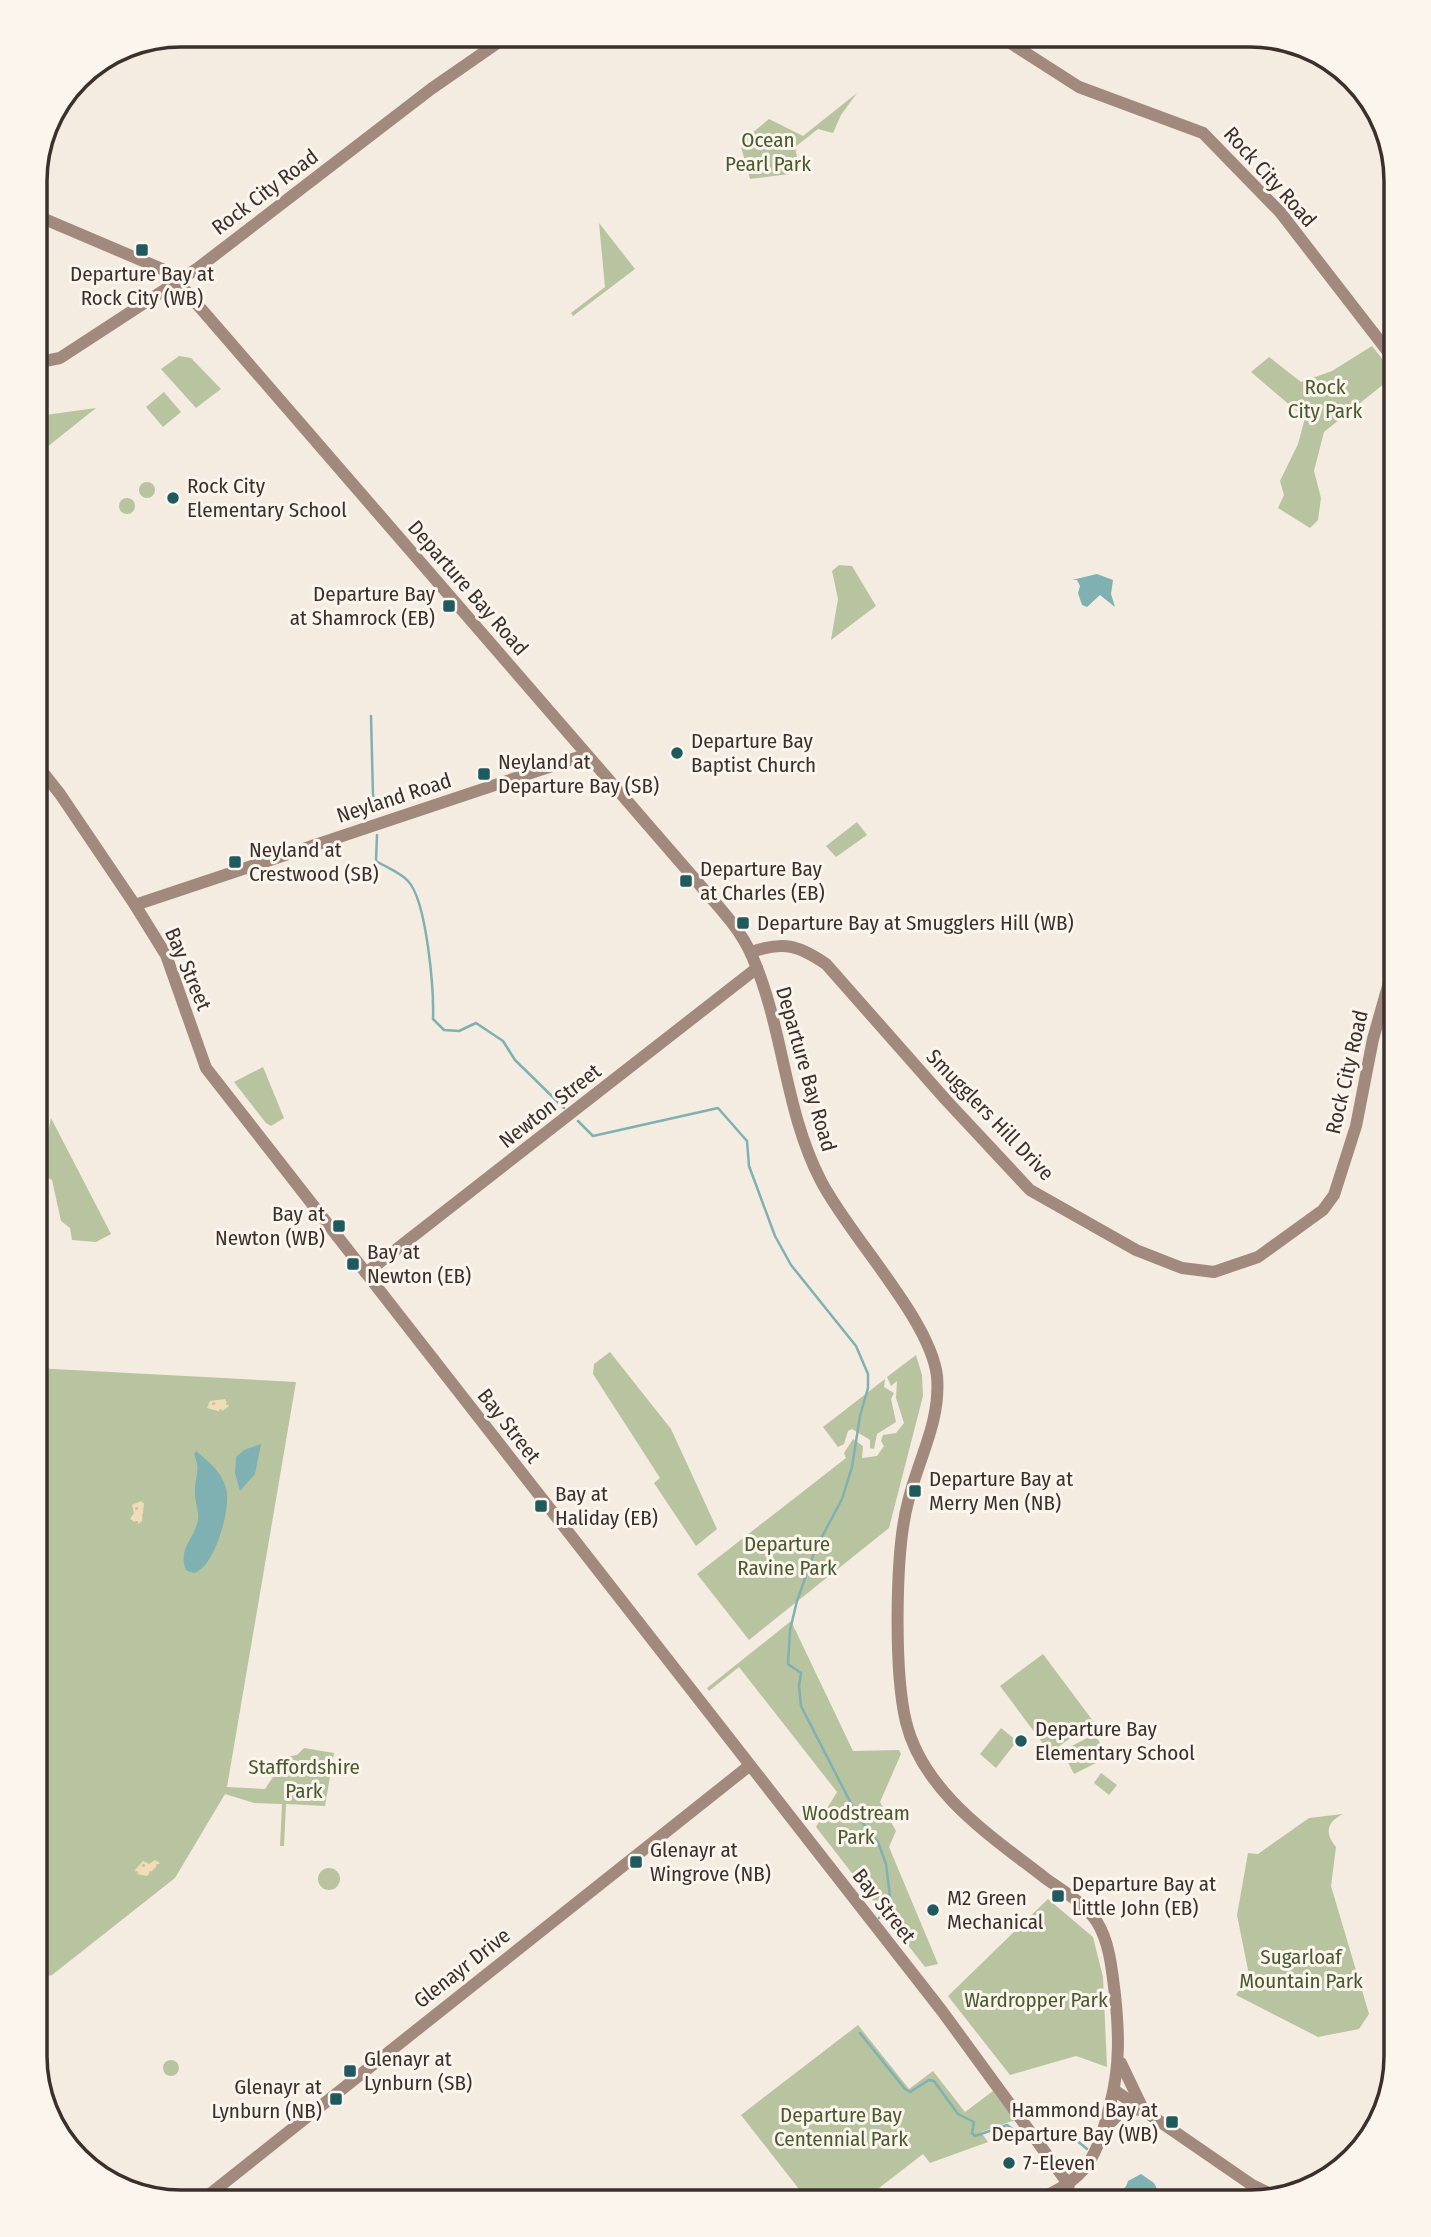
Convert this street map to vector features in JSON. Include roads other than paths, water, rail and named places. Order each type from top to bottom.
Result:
[{"type":"street","name":"Rock City Road","points":[[48,360],[60,358],[198,268],[431,89],[490,48]]},
{"type":"street","name":"Rock City Road","points":[[1019,48],[1079,87],[1203,133],[1280,212],[1384,346]]},
{"type":"street","name":"Departure Bay Road","points":[[48,221],[162,269],[177,281],[725,915],[751,953],[794,1114],[813,1165],[842,1218],[919,1327],[935,1367],[935,1413],[907,1503],[900,1560],[901,1686],[909,1732],[924,1766],[941,1790],[1007,1848],[1080,1903],[1098,1924],[1110,1957],[1119,2034],[1114,2090],[1086,2169],[1069,2185],[1059,2190]]},
{"type":"street","name":"Neyland Road","points":[[135,905],[585,755]]},
{"type":"street","name":"Bay Street","points":[[48,778],[135,905],[166,956],[206,1068],[942,2011],[1069,2185]]},
{"type":"street","name":"Smugglers Hill Drive","points":[[751,953],[784,944],[805,950],[826,964],[1030,1190],[1136,1250],[1182,1268],[1214,1272],[1258,1257],[1323,1210],[1334,1195]]},
{"type":"street","name":"Newton Street","points":[[366,1273],[757,968]]},
{"type":"street","name":"Rock City Road","points":[[1334,1195],[1356,1126],[1373,1039],[1384,1000]]},
{"type":"street","name":"Glenayr Drive","points":[[216,2189],[749,1766]]},
{"type":"street","points":[[1119,2056],[1125,2076],[1143,2109]]},
{"type":"street","points":[[1114,2090],[1260,2189]]},
{"type":"street","points":[[1102,2130],[1119,2113],[1143,2109]]},
{"type":"water","points":[[1097,574],[1113,580],[1111,594],[1115,607],[1100,595],[1087,607],[1082,605],[1078,593],[1080,586],[1077,580],[1072,580]]},
{"type":"water","points":[[261,1444],[255,1474],[240,1491],[235,1473],[236,1457],[244,1450]]},
{"type":"water","points":[[196,1451],[218,1472],[224,1482],[227,1497],[224,1522],[214,1550],[201,1569],[193,1573],[186,1570],[184,1557],[198,1520],[195,1495]]},
{"type":"water","points":[[1141,2174],[1154,2183],[1158,2190],[1123,2190],[1128,2181]]},
{"type":"waterway","points":[[371,716],[373,795],[379,811]]},
{"type":"waterway","points":[[377,835],[376,861],[408,881],[420,907],[431,968],[433,1019],[444,1030],[459,1031],[476,1023],[503,1041],[515,1060],[564,1108]]},
{"type":"waterway","points":[[578,1121],[593,1136],[718,1108],[747,1141],[749,1166],[775,1236],[791,1265],[856,1346],[868,1374],[868,1388],[860,1416],[852,1467],[842,1499],[815,1550],[797,1601],[790,1630],[788,1664],[801,1673],[801,1706],[858,1817],[878,1842],[886,1864],[891,1905],[879,1918]]},
{"type":"waterway","points":[[860,2033],[905,2089],[910,2092],[929,2080],[934,2081],[958,2114],[974,2122],[972,2133],[975,2136],[1007,2125],[1024,2137],[1029,2137]]},
{"type":"waterway","points":[[1043,2135],[1066,2135],[1087,2149]]},
{"type":"place","name":"Departure Bay at Rock City (WB)","points":[[142,250]]},
{"type":"place","name":"Rock City Elementary School","points":[[173,498]]},
{"type":"place","name":"Departure Bay at Shamrock (EB)","points":[[449,606]]},
{"type":"place","name":"Departure Bay Baptist Church","points":[[677,753]]},
{"type":"place","name":"Neyland at Departure Bay (SB)","points":[[484,774]]},
{"type":"place","name":"Neyland at Crestwood (SB)","points":[[235,862]]},
{"type":"place","name":"Departure Bay at Charles (EB)","points":[[686,881]]},
{"type":"place","name":"Departure Bay at Smugglers Hill (WB)","points":[[743,923]]},
{"type":"place","name":"Bay at Newton (WB)","points":[[339,1226]]},
{"type":"place","name":"Bay at Newton (EB)","points":[[353,1264]]},
{"type":"place","name":"Departure Bay at Merry Men (NB)","points":[[915,1491]]},
{"type":"place","name":"Bay at Haliday (EB)","points":[[541,1506]]},
{"type":"place","name":"Departure Bay Elementary School","points":[[1021,1741]]},
{"type":"place","name":"Glenayr at Wingrove (NB)","points":[[636,1862]]},
{"type":"place","name":"Departure Bay at Little John (EB)","points":[[1058,1896]]},
{"type":"place","name":"M2 Green Mechanical","points":[[933,1910]]},
{"type":"place","name":"Glenayr at Lynburn (SB)","points":[[350,2071]]},
{"type":"place","name":"Glenayr at Lynburn (NB)","points":[[336,2099]]},
{"type":"place","name":"Hammond Bay at Departure Bay (WB)","points":[[1172,2122]]},
{"type":"place","name":"7-Eleven","points":[[1009,2163]]},
{"type":"park label","name":"Ocean Pearl Park","points":[[768,152]]},
{"type":"park label","name":"Rock City Park","points":[[1325,399]]},
{"type":"park label","name":"Departure Ravine Park","points":[[787,1556]]},
{"type":"park label","name":"Staffordshire Park","points":[[304,1779]]},
{"type":"park label","name":"Woodstream Park","points":[[856,1825]]},
{"type":"park label","name":"Sugarloaf Mountain Park","points":[[1301,1969]]},
{"type":"park label","name":"Wardropper Park","points":[[1036,2000]]},
{"type":"park label","name":"Departure Bay Centennial Park","points":[[841,2127]]}]
